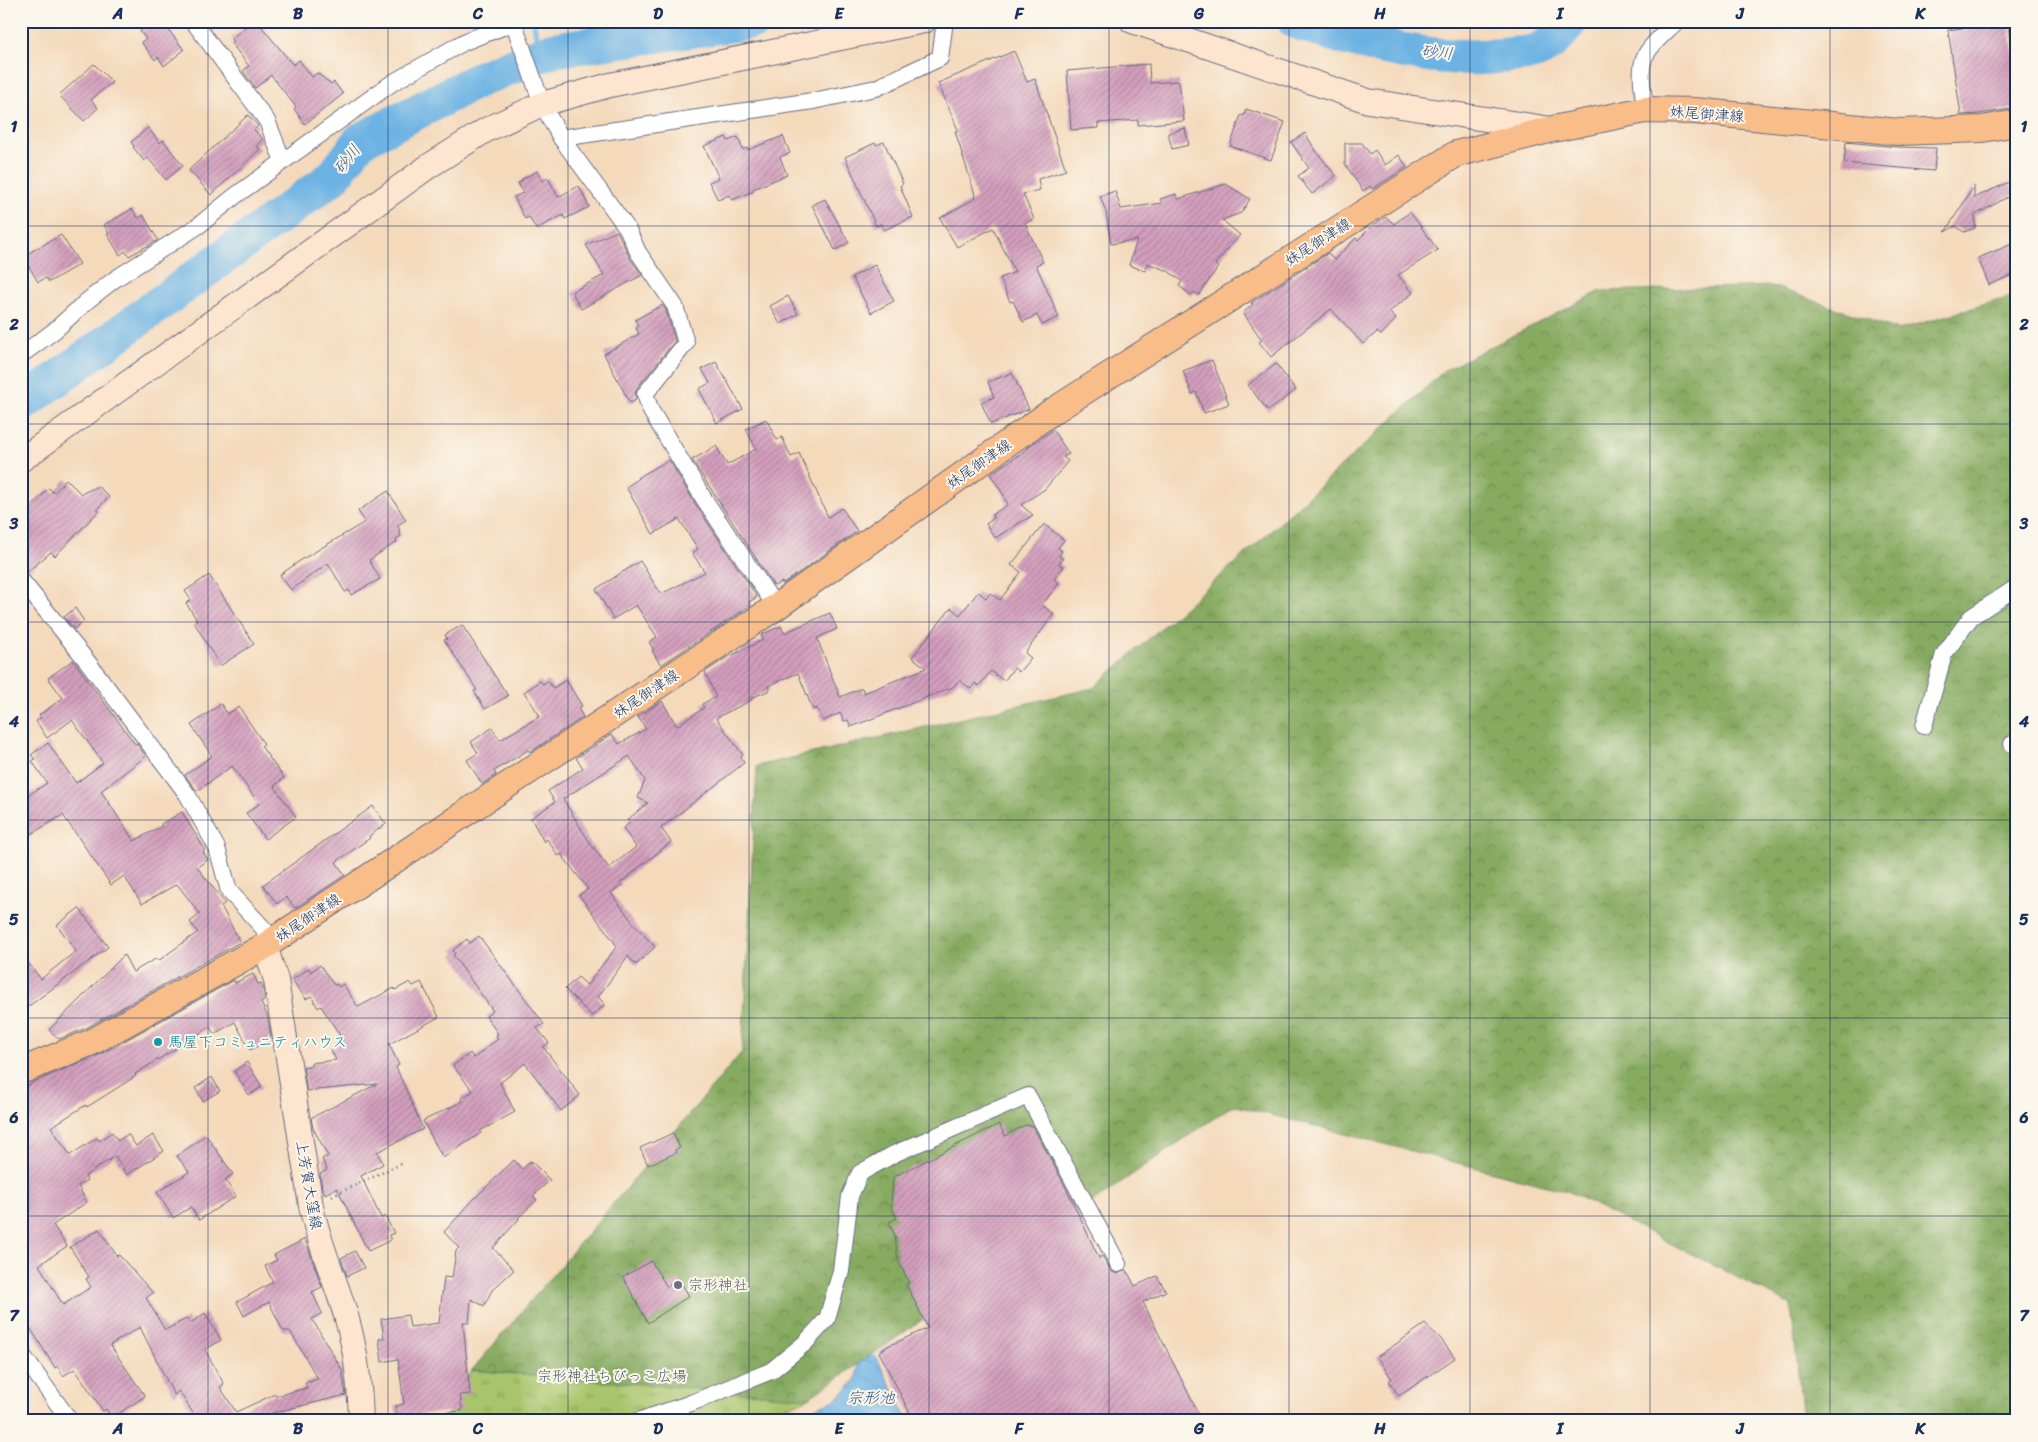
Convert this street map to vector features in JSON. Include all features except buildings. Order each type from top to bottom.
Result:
[{"type":"main road","name":"妹尾御津線","points":[[21,1071],[92,1042],[265,946],[776,607],[1050,414],[1456,154],[1553,129],[1645,110],[1695,111],[1899,132],[1982,129],[2017,123]]},
{"type":"street","points":[[193,21],[267,120],[283,161]]},
{"type":"street","points":[[21,460],[429,166],[539,97],[610,85],[924,21]]},
{"type":"street","points":[[560,138],[813,101],[876,88],[940,58],[945,21]]},
{"type":"street","points":[[1132,21],[1368,101],[1553,129]]},
{"type":"street","points":[[1645,110],[1642,70],[1645,56],[1676,21]]},
{"type":"street","points":[[21,355],[54,331],[86,301],[115,279],[198,226],[234,196],[392,83],[464,42],[515,24],[539,97],[560,138],[627,228],[638,252],[675,306],[686,343],[645,394],[651,411],[704,499],[776,607]]},
{"type":"street","points":[[21,580],[87,661],[187,794],[217,848],[229,891],[265,930],[265,946]]},
{"type":"street","points":[[1924,726],[1944,654],[1971,617],[2017,587]]},
{"type":"street","name":"上芳賀大窪線","points":[[265,946],[276,980],[315,1227],[347,1320],[360,1394],[361,1421]]},
{"type":"street","points":[[638,1421],[691,1403],[771,1370],[805,1343],[822,1325],[827,1319],[841,1271],[850,1196],[860,1174],[894,1154],[1028,1096],[1118,1264]]},
{"type":"street","points":[[21,1352],[70,1421]]},
{"type":"path","points":[[311,1206],[401,1164]]},
{"type":"path","points":[[441,1421],[446,1418]]},
{"type":"green space","points":[[1772,286],[1898,330],[2017,295],[2017,1421],[1803,1421],[1791,1305],[1570,1192],[1233,1105],[809,1398],[472,1370],[742,1052],[757,766],[1093,688],[1280,523],[1445,370],[1601,291]]},
{"type":"green space","name":"宗形神社ちびっこ広場","points":[[615,1329],[809,1398],[755,1421],[448,1421],[447,1418],[472,1370],[516,1374],[563,1344]]},
{"type":"water","name":"宗形池","points":[[871,1355],[876,1357],[909,1421],[801,1421],[814,1408],[835,1400],[846,1390],[856,1379],[858,1364]]},
{"type":"waterway","points":[[533,21],[541,54]]},
{"type":"waterway","name":"砂川","points":[[21,405],[333,177],[360,141],[480,79],[552,50],[754,21]]},
{"type":"waterway","name":"砂川","points":[[1295,21],[1373,45],[1429,55],[1456,57],[1531,53],[1556,38],[1570,21]]},
{"type":"place","name":"馬屋下コミュニティハウス","points":[[158,1042]]},
{"type":"place","name":"宗形神社","points":[[678,1285]]}]
